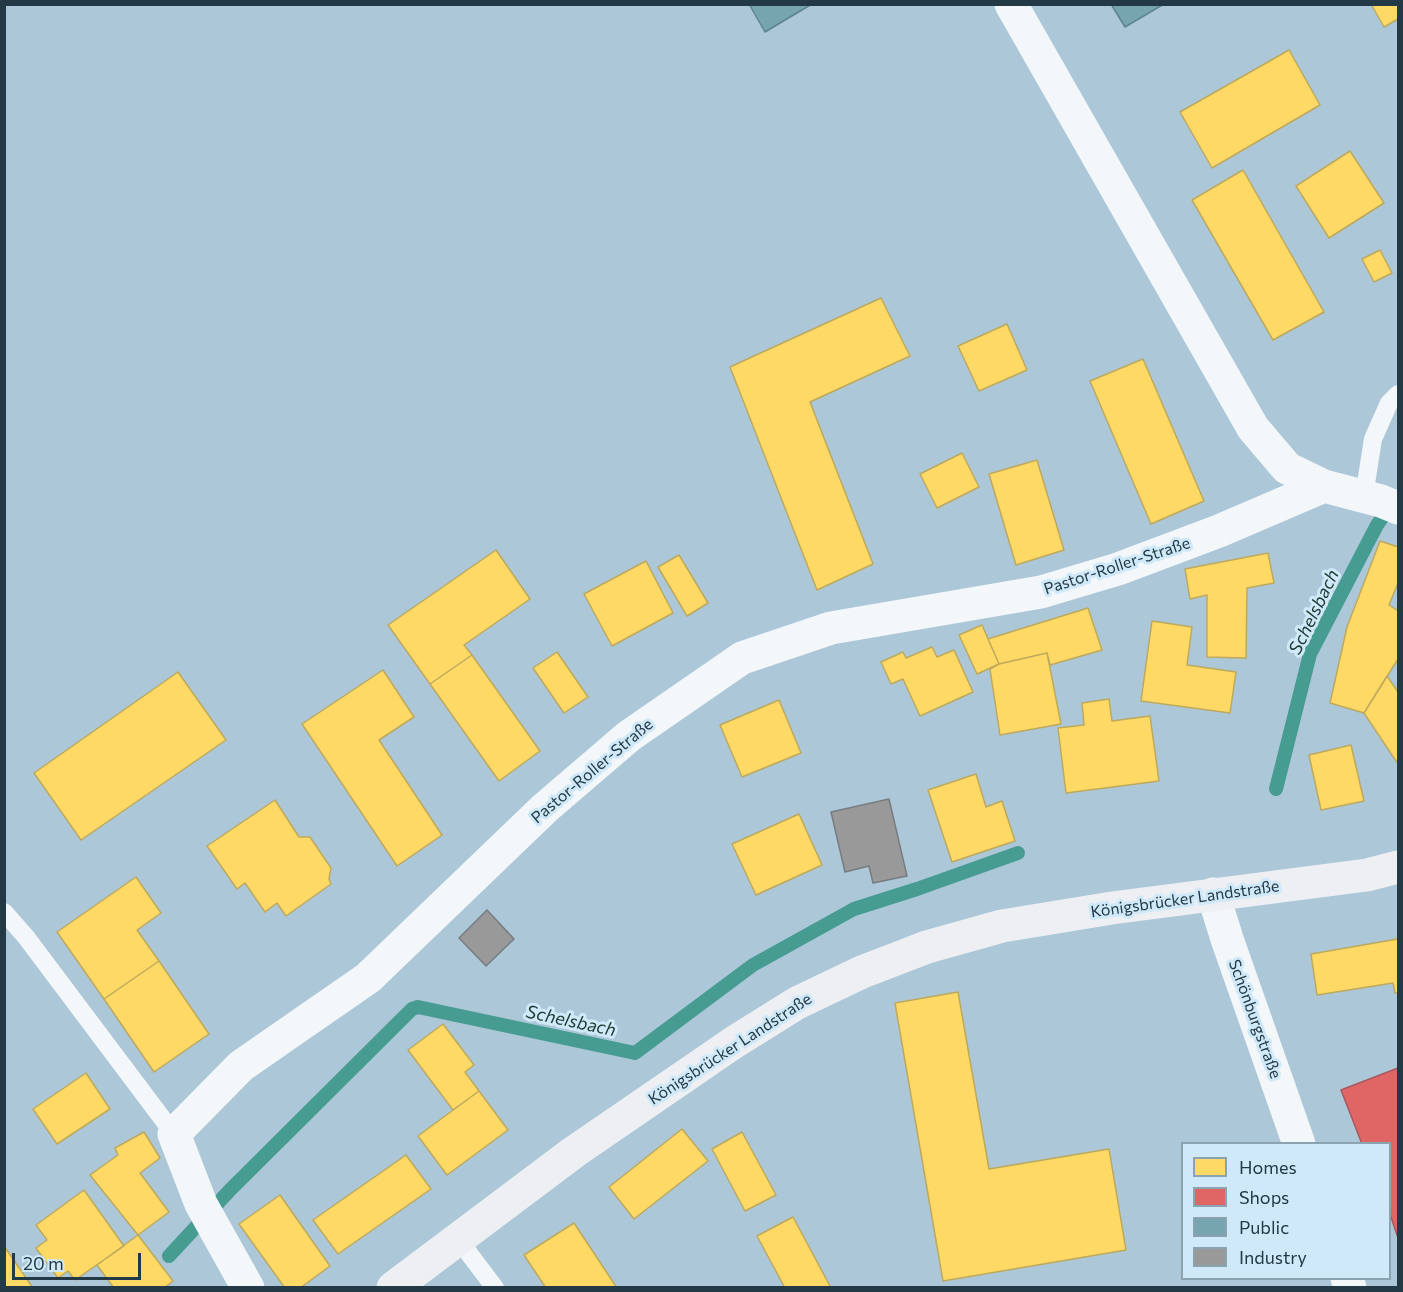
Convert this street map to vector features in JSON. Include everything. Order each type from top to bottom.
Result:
[{"type":"main road","name":"Königsbrücker Landstraße","points":[[393,1287],[574,1152],[734,1043],[797,1003],[862,972],[927,947],[1002,926],[1112,908],[1368,875],[1398,867]]},
{"type":"street","points":[[1011,4],[1253,428],[1287,468],[1324,486],[1381,502]]},
{"type":"street","name":"Pastor-Roller-Straße","points":[[174,1134],[241,1066],[368,978],[545,808],[629,736],[742,658],[831,628],[1041,592],[1107,572],[1219,531],[1324,486]]},
{"type":"street","name":"Schönburgstraße","points":[[1213,894],[1299,1142]]},
{"type":"street","points":[[174,1134],[208,1218],[248,1287]]},
{"type":"lane","points":[[1381,502],[1373,439],[1389,403],[1398,394]]},
{"type":"lane","points":[[4,912],[26,937],[174,1134]]},
{"type":"lane","points":[[458,1239],[495,1287]]},
{"type":"building: Homes","points":[[1371,4],[1398,4],[1398,19],[1384,27]]},
{"type":"building: Homes","points":[[1289,50],[1320,105],[1212,168],[1180,112]]},
{"type":"building: Homes","points":[[1350,151],[1384,203],[1329,238],[1296,186]]},
{"type":"building: Homes","points":[[1243,170],[1324,312],[1273,340],[1192,200]]},
{"type":"building: Homes","points":[[1380,250],[1392,273],[1374,282],[1362,259]]},
{"type":"building: Homes","points":[[881,298],[910,356],[810,402],[873,564],[817,590],[730,367]]},
{"type":"building: Homes","points":[[1007,324],[1027,370],[979,391],[958,346]]},
{"type":"building: Homes","points":[[1143,359],[1204,501],[1151,524],[1090,381]]},
{"type":"building: Homes","points":[[962,453],[979,487],[937,508],[920,474]]},
{"type":"building: Homes","points":[[1037,460],[1064,550],[1016,565],[989,474]]},
{"type":"building: Homes","points":[[1380,541],[1398,547],[1398,583],[1389,605],[1398,611],[1398,659],[1364,713],[1330,703],[1347,627]]},
{"type":"building: Homes","points":[[496,550],[530,599],[464,645],[472,655],[430,684],[388,625]]},
{"type":"building: Homes","points":[[1268,553],[1274,583],[1247,588],[1246,658],[1207,657],[1207,595],[1190,599],[1185,569]]},
{"type":"building: Homes","points":[[679,555],[708,603],[687,616],[658,567]]},
{"type":"building: Homes","points":[[646,561],[673,613],[612,646],[584,594]]},
{"type":"building: Homes","points":[[1088,608],[1102,650],[1050,665],[1047,653],[999,664],[988,639]]},
{"type":"building: Homes","points":[[1152,621],[1192,627],[1187,665],[1236,672],[1230,713],[1141,701]]},
{"type":"building: Homes","points":[[982,625],[999,664],[977,674],[959,635]]},
{"type":"building: Homes","points":[[932,647],[937,657],[954,650],[973,692],[920,716],[903,679],[891,684],[881,662],[903,652],[906,658]]},
{"type":"building: Homes","points":[[557,652],[588,697],[564,713],[533,668]]},
{"type":"building: Homes","points":[[1047,653],[1061,724],[1000,735],[990,669],[999,664]]},
{"type":"building: Homes","points":[[472,655],[540,751],[499,781],[430,684]]},
{"type":"building: Homes","points":[[383,670],[414,717],[379,740],[442,835],[397,866],[302,724]]},
{"type":"building: Homes","points":[[178,672],[226,740],[81,840],[34,773]]},
{"type":"building: Homes","points":[[1387,676],[1398,692],[1398,764],[1364,713]]},
{"type":"building: Homes","points":[[1109,699],[1112,721],[1150,716],[1159,781],[1066,793],[1058,728],[1084,725],[1082,703]]},
{"type":"building: Homes","points":[[779,700],[801,753],[742,777],[720,725]]},
{"type":"building: Homes","points":[[1351,745],[1364,801],[1321,810],[1309,755]]},
{"type":"building: Homes","points":[[976,774],[986,807],[1002,801],[1015,841],[952,862],[928,790]]},
{"type":"building: Homes","points":[[275,800],[299,837],[310,837],[331,868],[329,879],[331,884],[286,916],[277,903],[265,912],[245,883],[237,889],[207,846]]},
{"type":"building: Homes","points":[[799,814],[822,865],[756,895],[732,844]]},
{"type":"building: Homes","points":[[136,877],[161,913],[137,930],[159,961],[104,999],[57,932]]},
{"type":"building: Homes","points":[[1398,939],[1398,993],[1395,993],[1393,983],[1317,995],[1311,954]]},
{"type":"building: Homes","points":[[159,961],[209,1034],[154,1072],[104,999]]},
{"type":"building: Homes","points":[[958,992],[989,1169],[1109,1149],[1126,1250],[943,1281],[895,1003]]},
{"type":"building: Homes","points":[[443,1024],[474,1065],[465,1072],[479,1091],[453,1110],[408,1050]]},
{"type":"building: Homes","points":[[86,1073],[110,1109],[57,1144],[33,1109]]},
{"type":"building: Homes","points":[[479,1091],[508,1130],[447,1175],[418,1136]]},
{"type":"building: Homes","points":[[682,1129],[708,1161],[634,1219],[609,1187]]},
{"type":"building: Homes","points":[[144,1132],[160,1158],[140,1173],[169,1212],[138,1235],[90,1175],[118,1155],[115,1148]]},
{"type":"building: Homes","points":[[742,1132],[776,1195],[745,1211],[712,1149]]},
{"type":"building: Homes","points":[[406,1155],[431,1189],[338,1254],[313,1220]]},
{"type":"building: Homes","points":[[84,1190],[124,1246],[75,1280],[68,1271],[58,1278],[36,1248],[47,1240],[36,1225]]},
{"type":"building: Homes","points":[[280,1195],[330,1266],[300,1288],[285,1288],[239,1224]]},
{"type":"building: Homes","points":[[793,1217],[831,1288],[785,1288],[757,1236]]},
{"type":"building: Homes","points":[[574,1223],[617,1288],[546,1288],[524,1255]]},
{"type":"building: Homes","points":[[138,1235],[173,1281],[164,1288],[114,1288],[97,1265]]},
{"type":"building: Homes","points":[[4,1246],[33,1288],[4,1288]]},
{"type":"building: Shops","points":[[1398,1068],[1398,1238],[1391,1217],[1391,1142],[1361,1142],[1341,1090]]},
{"type":"building: Public","points":[[749,4],[812,4],[765,32]]},
{"type":"building: Public","points":[[1111,4],[1164,4],[1125,27]]},
{"type":"building: Industry","points":[[889,799],[907,876],[873,883],[869,866],[845,872],[831,812]]},
{"type":"building: Industry","points":[[487,910],[514,939],[486,966],[459,938]]},
{"type":"waterway","name":"Schelsbach","points":[[1276,789],[1310,654],[1377,525],[1392,504]]},
{"type":"waterway","name":"Schelsbach","points":[[169,1256],[230,1190],[412,1009],[418,1007],[635,1053],[753,965],[854,909],[1018,853]]}]
